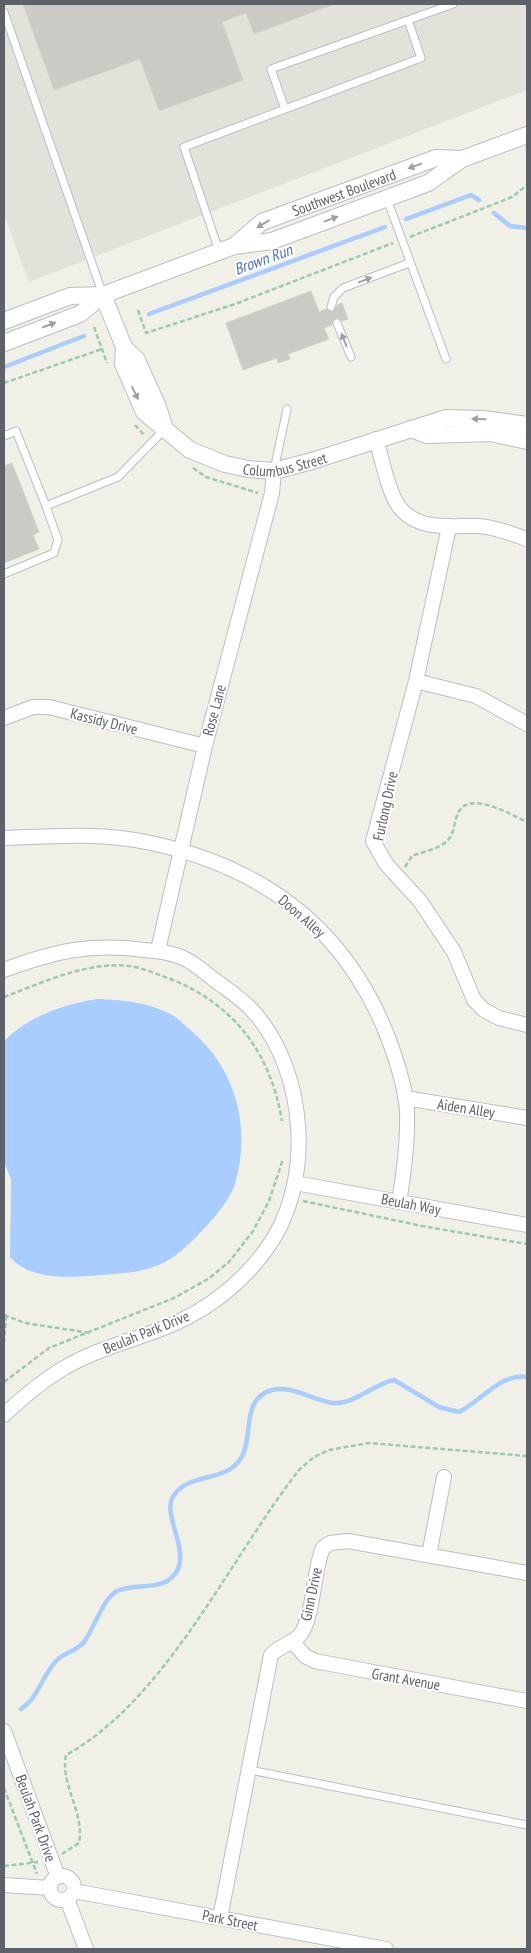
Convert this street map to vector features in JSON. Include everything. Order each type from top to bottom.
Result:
[{"type":"street","name":"Southwest Boulevard","points":[[4,321],[70,296],[103,295],[227,249],[272,242],[428,183],[462,159],[527,135]]},
{"type":"street","name":"Southwest Boulevard","points":[[227,249],[262,222],[436,158],[462,159]]},
{"type":"street","name":"Southwest Boulevard","points":[[4,342],[80,314],[103,295]]},
{"type":"street","points":[[103,295],[124,347],[137,360],[158,407],[165,429]]},
{"type":"street","name":"Columbus Street","points":[[165,429],[190,450],[225,464],[274,471],[312,461],[446,418],[483,419],[527,425]]},
{"type":"street","name":"Columbus Street","points":[[411,429],[427,435],[491,433],[527,440]]},
{"type":"street","points":[[376,439],[399,507],[409,517],[420,522],[449,527],[480,526],[527,539]]},
{"type":"street","name":"Rose Lane","points":[[158,950],[205,746],[272,493],[274,471]]},
{"type":"street","name":"Furlong Drive","points":[[449,527],[416,681],[374,841],[386,864],[400,877],[420,901],[454,952],[474,1000],[484,1010],[499,1018],[527,1025]]},
{"type":"street","points":[[416,681],[476,696],[527,724]]},
{"type":"street","name":"Kassidy Drive","points":[[4,718],[33,707],[49,707],[205,746]]},
{"type":"street","name":"Doon Alley","points":[[4,838],[96,835],[150,843],[182,851],[249,876],[284,899],[316,925],[350,964],[375,1006],[393,1052],[407,1112],[404,1172],[400,1202]]},
{"type":"street","name":"Beulah Park Drive","points":[[4,970],[38,957],[70,949],[120,946],[158,950],[190,962],[252,1011],[271,1038],[293,1090],[298,1126],[299,1161],[296,1183],[279,1228],[266,1250],[218,1300],[177,1322],[100,1351],[64,1368],[4,1415]]},
{"type":"street","name":"Aiden Alley","points":[[405,1098],[527,1118]]},
{"type":"street","name":"Beulah Way","points":[[296,1183],[527,1225]]},
{"type":"street","points":[[429,1556],[444,1477]]},
{"type":"street","name":"Ginn Drive","points":[[220,1918],[271,1655],[277,1649],[292,1642],[304,1628],[323,1548],[330,1543],[348,1541],[527,1573]]},
{"type":"street","name":"Grant Avenue","points":[[292,1642],[305,1656],[315,1661],[527,1701]]},
{"type":"street","name":"Beulah Park Drive","points":[[4,1731],[51,1858],[50,1884]]},
{"type":"street","points":[[4,1884],[50,1884],[65,1876],[71,1880],[70,1895],[86,1949]]},
{"type":"street","points":[[50,1884],[55,1898],[70,1895]]},
{"type":"street","name":"Park Street","points":[[70,1895],[220,1918],[386,1949]]},
{"type":"lane","points":[[285,109],[271,69],[454,4]]},
{"type":"lane","points":[[4,12],[103,295]]},
{"type":"lane","points":[[227,249],[184,147],[421,58],[408,20]]},
{"type":"lane","points":[[387,199],[409,263],[446,359]]},
{"type":"lane","points":[[331,307],[334,297],[343,288],[409,263]]},
{"type":"lane","points":[[337,323],[350,357]]},
{"type":"lane","points":[[274,471],[287,409]]},
{"type":"lane","points":[[46,506],[118,477],[165,429]]},
{"type":"lane","points":[[4,436],[16,431],[58,540],[54,553],[4,574]]},
{"type":"lane","points":[[250,1770],[527,1825]]},
{"type":"path","points":[[138,310],[146,334],[235,304],[512,197],[527,185]]},
{"type":"path","points":[[4,383],[102,349]]},
{"type":"path","points":[[400,877],[412,856],[448,840],[459,811],[464,806],[481,803],[498,808],[527,822]]},
{"type":"path","points":[[4,997],[66,974],[98,968],[128,966],[159,974],[193,988],[218,1005],[241,1028],[260,1053],[272,1078],[284,1129]]},
{"type":"path","points":[[4,1382],[49,1348],[174,1298],[208,1279],[229,1262],[253,1231],[269,1201],[283,1159]]},
{"type":"path","points":[[291,1198],[422,1226],[527,1244]]},
{"type":"path","points":[[4,1343],[5,1315],[25,1324],[90,1333]]},
{"type":"path","points":[[4,1866],[33,1864],[68,1852],[79,1843],[82,1830],[64,1766],[66,1754],[100,1733],[132,1702],[173,1652],[299,1470],[314,1458],[329,1450],[369,1443],[527,1456]]},
{"type":"path","points":[[4,1788],[33,1864],[50,1884]]},
{"type":"shaded area","points":[[4,4],[527,4],[527,90],[29,282],[4,215]]},
{"type":"water","points":[[97,999],[135,1002],[162,1010],[177,1018],[204,1043],[218,1060],[235,1098],[240,1119],[240,1162],[235,1184],[224,1205],[197,1236],[169,1260],[147,1269],[128,1273],[78,1277],[36,1273],[17,1264],[10,1257],[11,1179],[4,1162],[4,1041],[35,1018],[59,1008]]},
{"type":"building","points":[[23,4],[332,5],[254,34],[246,13],[222,22],[243,80],[159,111],[140,59],[54,90]]},
{"type":"building","points":[[311,291],[319,312],[326,309],[333,312],[337,305],[342,303],[348,319],[342,321],[335,318],[332,325],[324,328],[329,339],[288,354],[290,359],[278,363],[277,358],[243,370],[226,323]]},
{"type":"building","points":[[12,463],[39,532],[33,535],[39,549],[4,563],[4,466]]},
{"type":"waterway","name":"Brown Run","points":[[406,219],[471,195],[479,200]]},
{"type":"waterway","name":"Brown Run","points":[[494,213],[510,226],[527,228]]},
{"type":"waterway","name":"Brown Run","points":[[149,314],[385,227]]},
{"type":"waterway","name":"Brown Run","points":[[4,367],[84,336]]},
{"type":"waterway","points":[[21,1709],[32,1699],[56,1661],[78,1648],[84,1642],[107,1600],[112,1595],[125,1588],[159,1584],[173,1576],[178,1569],[180,1560],[180,1550],[171,1511],[171,1502],[174,1495],[189,1483],[226,1471],[241,1458],[245,1450],[252,1410],[255,1401],[262,1394],[280,1389],[296,1391],[334,1403],[357,1397],[379,1385],[394,1380],[439,1407],[459,1412],[500,1383],[509,1379],[527,1377]]}]
